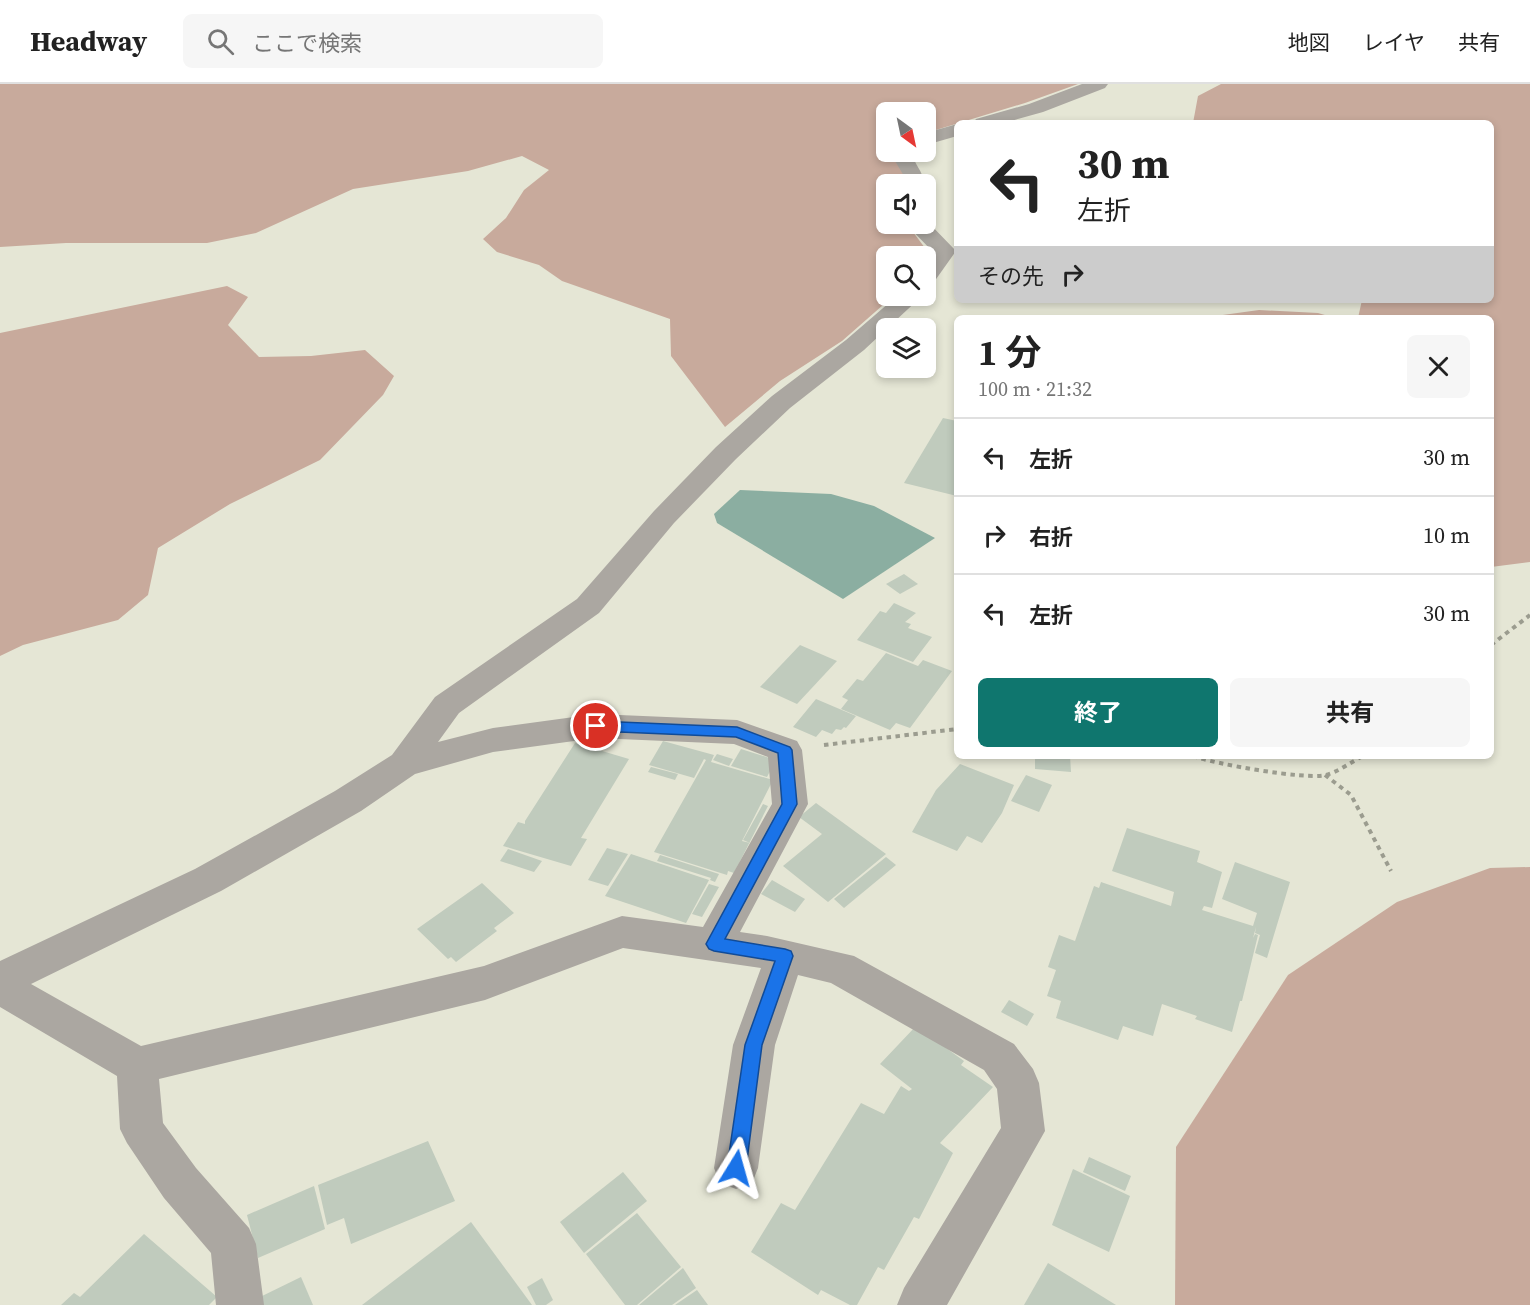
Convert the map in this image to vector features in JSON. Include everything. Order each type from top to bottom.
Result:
[{"type":"street","points":[[994,120],[1036,108],[1099,84]]},
{"type":"street","points":[[936,136],[954,131]]},
{"type":"street","points":[[927,234],[945,251],[936,263]]},
{"type":"street","points":[[404,764],[447,705],[588,606],[664,517],[726,453],[780,402],[855,345],[899,306]]},
{"type":"street","points":[[0,978],[26,969],[208,880],[348,801],[404,764],[493,740],[596,726],[737,732],[785,750],[790,804],[714,944]]},
{"type":"street","points":[[0,987],[137,1066],[485,983],[622,932],[714,944],[840,968],[999,1057],[1018,1083],[1023,1131],[921,1305]]},
{"type":"street","points":[[736,1168],[754,1045],[785,956]]},
{"type":"street","points":[[137,1066],[142,1129],[180,1183],[233,1244],[240,1305]]},
{"type":"path","points":[[1494,643],[1530,615]]},
{"type":"path","points":[[785,750],[954,729]]},
{"type":"path","points":[[1201,759],[1285,773],[1325,775],[1357,759]]},
{"type":"path","points":[[1325,775],[1351,795],[1392,871]]},
{"type":"shaded area","points":[[0,84],[1078,84],[969,120],[954,120],[954,125],[936,130],[936,102],[876,102],[876,162],[896,162],[905,174],[876,174],[876,234],[914,234],[924,246],[876,246],[876,306],[882,306],[842,341],[780,381],[725,427],[671,356],[670,319],[562,281],[539,265],[497,252],[483,239],[506,218],[524,190],[549,170],[522,156],[468,171],[353,189],[256,233],[207,243],[66,243],[0,247]]},
{"type":"shaded area","points":[[1221,84],[1530,84],[1530,562],[1494,567],[1494,315],[1359,315],[1361,303],[1494,303],[1494,120],[1194,120],[1198,96]]},
{"type":"shaded area","points":[[227,286],[248,297],[228,325],[259,357],[311,356],[365,350],[394,376],[383,395],[320,460],[230,504],[158,548],[148,595],[118,620],[23,645],[0,656],[0,333]]},
{"type":"shaded area","points":[[1259,310],[1325,315],[1223,315]]},
{"type":"shaded area","points":[[740,490],[831,494],[874,506],[935,538],[843,599],[717,523],[714,514]]},
{"type":"shaded area","points":[[1530,867],[1530,1305],[1175,1305],[1176,1147],[1288,975],[1397,902],[1490,868]]},
{"type":"building","points":[[943,418],[954,420],[954,495],[904,483]]},
{"type":"building","points":[[904,574],[918,584],[900,594],[886,584]]},
{"type":"building","points":[[894,603],[916,613],[905,622],[911,624],[908,628],[932,637],[913,662],[857,640],[880,611],[886,613]]},
{"type":"building","points":[[800,645],[837,661],[797,704],[760,687]]},
{"type":"building","points":[[886,653],[918,666],[923,660],[952,671],[910,728],[896,723],[890,730],[841,709],[848,700],[842,697],[857,679],[863,681]]},
{"type":"building","points":[[816,699],[856,716],[846,728],[836,729],[832,734],[822,730],[816,737],[793,727]]},
{"type":"building","points":[[663,741],[714,755],[711,762],[773,780],[742,841],[749,843],[734,873],[728,871],[727,875],[654,852],[706,760],[704,759],[694,778],[649,765]]},
{"type":"building","points":[[575,743],[629,759],[581,838],[587,839],[571,866],[503,846],[518,822],[525,824]]},
{"type":"building","points":[[741,749],[776,760],[767,777],[731,766]]},
{"type":"building","points":[[717,754],[733,759],[729,766],[713,760]]},
{"type":"building","points":[[1035,759],[1070,759],[1071,772],[1035,769]]},
{"type":"building","points":[[960,764],[1014,785],[1002,813],[982,843],[967,836],[957,851],[912,832],[936,790]]},
{"type":"building","points":[[651,767],[678,774],[675,780],[648,772]]},
{"type":"building","points":[[1026,775],[1052,785],[1039,812],[1011,801]]},
{"type":"building","points":[[816,803],[886,854],[828,902],[783,866],[822,834],[799,817]]},
{"type":"building","points":[[763,804],[768,806],[749,843],[743,840]]},
{"type":"building","points":[[1127,828],[1200,851],[1197,862],[1222,872],[1212,908],[1204,906],[1202,910],[1253,926],[1257,913],[1222,899],[1235,862],[1290,882],[1267,958],[1255,953],[1260,935],[1255,933],[1256,927],[1253,938],[1255,934],[1258,935],[1232,1032],[1195,1019],[1197,1016],[1162,1004],[1153,1036],[1123,1026],[1118,1040],[1056,1018],[1061,1001],[1047,996],[1056,970],[1048,967],[1059,935],[1075,941],[1094,886],[1099,888],[1101,882],[1171,906],[1174,892],[1112,871]]},
{"type":"building","points":[[607,848],[628,854],[608,886],[588,880]]},
{"type":"building","points":[[508,849],[542,861],[534,872],[500,861]]},
{"type":"building","points":[[631,854],[709,880],[686,923],[605,896]]},
{"type":"building","points":[[660,855],[719,874],[715,882],[710,880],[711,878],[657,861]]},
{"type":"building","points":[[886,857],[896,865],[844,908],[834,899]]},
{"type":"building","points":[[772,880],[805,899],[795,912],[761,894]]},
{"type":"building","points":[[482,883],[514,913],[494,928],[497,931],[456,962],[451,957],[448,959],[417,929]]},
{"type":"building","points":[[709,884],[719,887],[702,917],[692,914]]},
{"type":"building","points":[[1009,1000],[1034,1014],[1027,1026],[1001,1012]]},
{"type":"building","points":[[916,1026],[964,1061],[961,1065],[993,1087],[940,1143],[953,1153],[919,1219],[914,1217],[884,1270],[878,1267],[857,1305],[850,1305],[821,1290],[818,1295],[751,1252],[781,1203],[795,1210],[861,1103],[884,1114],[901,1086],[909,1091],[912,1089],[880,1064]]},
{"type":"building","points":[[428,1141],[455,1201],[351,1244],[344,1218],[327,1225],[318,1185]]},
{"type":"building","points":[[1089,1157],[1131,1176],[1125,1191],[1083,1172]]},
{"type":"building","points":[[1073,1169],[1130,1196],[1109,1252],[1052,1225]]},
{"type":"building","points":[[623,1172],[647,1201],[584,1253],[560,1222]]},
{"type":"building","points":[[314,1186],[325,1229],[258,1258],[247,1215]]},
{"type":"building","points":[[637,1213],[681,1267],[637,1305],[625,1305],[586,1254]]},
{"type":"building","points":[[471,1222],[532,1305],[362,1305]]},
{"type":"building","points":[[144,1234],[217,1297],[209,1305],[61,1305],[74,1293],[80,1297]]},
{"type":"building","points":[[1048,1263],[1116,1305],[1024,1305]]},
{"type":"building","points":[[683,1268],[696,1288],[672,1305],[639,1305]]},
{"type":"building","points":[[301,1277],[313,1305],[257,1305],[258,1298]]},
{"type":"building","points":[[542,1278],[553,1300],[546,1305],[536,1305],[527,1287]]},
{"type":"building","points":[[697,1290],[708,1305],[675,1305]]},
{"type":"route","points":[[596,726],[737,732],[785,750],[790,804],[714,944],[785,956],[754,1045],[736,1168]]}]
